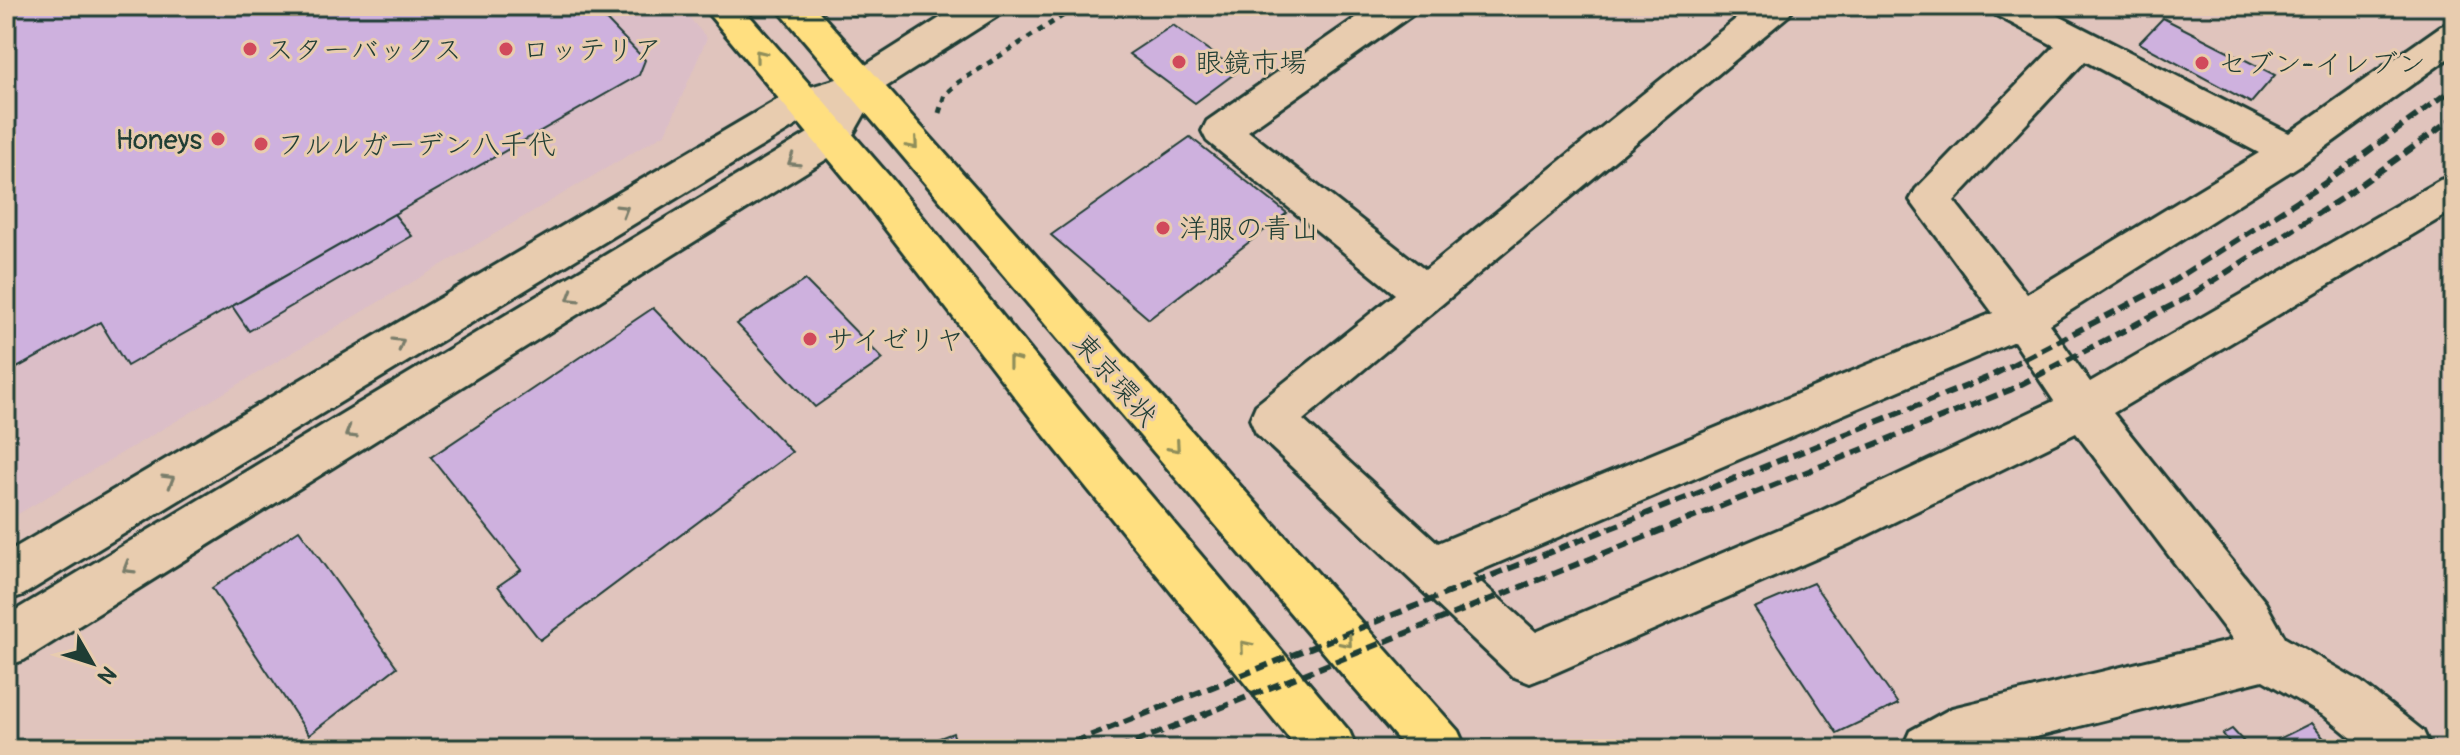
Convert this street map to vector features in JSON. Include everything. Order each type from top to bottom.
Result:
[{"type":"highway","points":[[720,6],[817,120],[1070,434],[1331,749]]},
{"type":"highway","name":"東京環状","points":[[793,6],[1440,749]]},
{"type":"street","points":[[6,643],[817,120],[863,85],[986,6]]},
{"type":"street","points":[[1399,6],[1221,131],[1423,292]]},
{"type":"street","points":[[1776,6],[1423,292],[1272,419],[1530,659],[1832,529],[2083,408],[2454,191]]},
{"type":"street","points":[[2009,6],[2291,152]]},
{"type":"street","points":[[1432,568],[2022,319],[2291,152],[2454,35]]},
{"type":"street","points":[[2080,43],[1930,200],[2022,319],[2083,408],[2248,618],[2267,655],[2343,699],[2405,749]]},
{"type":"street","points":[[6,579],[817,120]]},
{"type":"street","points":[[1928,749],[1952,733],[2267,655]]},
{"type":"path","points":[[845,14],[865,15],[900,6]]},
{"type":"path","points":[[939,118],[938,108],[945,94],[959,82],[1078,6]]},
{"type":"shaded area","name":"フルルガーデン八千代","points":[[6,6],[679,6],[707,38],[666,133],[6,521]]},
{"type":"building","name":"フルルガーデン八千代","points":[[6,6],[593,6],[645,60],[639,75],[127,366],[100,322],[6,374]]},
{"type":"building","points":[[2163,18],[2275,75],[2251,103],[2139,43]]},
{"type":"building","points":[[1173,25],[1238,71],[1195,103],[1129,54]]},
{"type":"building","points":[[1190,137],[1287,213],[1149,319],[1051,235]]},
{"type":"building","points":[[394,214],[412,236],[249,331],[232,306]]},
{"type":"building","points":[[805,280],[883,359],[815,407],[737,324]]},
{"type":"building","points":[[653,308],[792,452],[540,640],[498,586],[521,570],[431,457]]},
{"type":"building","points":[[299,530],[397,667],[309,735],[212,588]]},
{"type":"building","points":[[1813,583],[1898,704],[1837,733],[1754,608]]},
{"type":"building","points":[[2311,723],[2331,747],[2353,735],[2365,749],[2259,749]]},
{"type":"building","points":[[2232,729],[2244,742],[2234,748],[2223,734]]},
{"type":"building","points":[[953,733],[958,749],[910,749]]},
{"type":"railway","points":[[1057,749],[1989,377],[2170,283],[2325,183],[2454,88]]},
{"type":"railway","points":[[1118,749],[2010,390],[2190,296],[2342,198],[2454,118]]},
{"type":"place","name":"スターバックス","points":[[250,49]]},
{"type":"place","name":"ロッテリア","points":[[506,49]]},
{"type":"place","name":"眼鏡市場","points":[[1179,62]]},
{"type":"place","name":"セブン-イレブン","points":[[2202,63]]},
{"type":"place","name":"Honeys","points":[[218,139]]},
{"type":"place","name":"フルルガーデン八千代","points":[[261,144]]},
{"type":"place","name":"洋服の青山","points":[[1163,228]]},
{"type":"place","name":"サイゼリヤ","points":[[810,339]]}]
